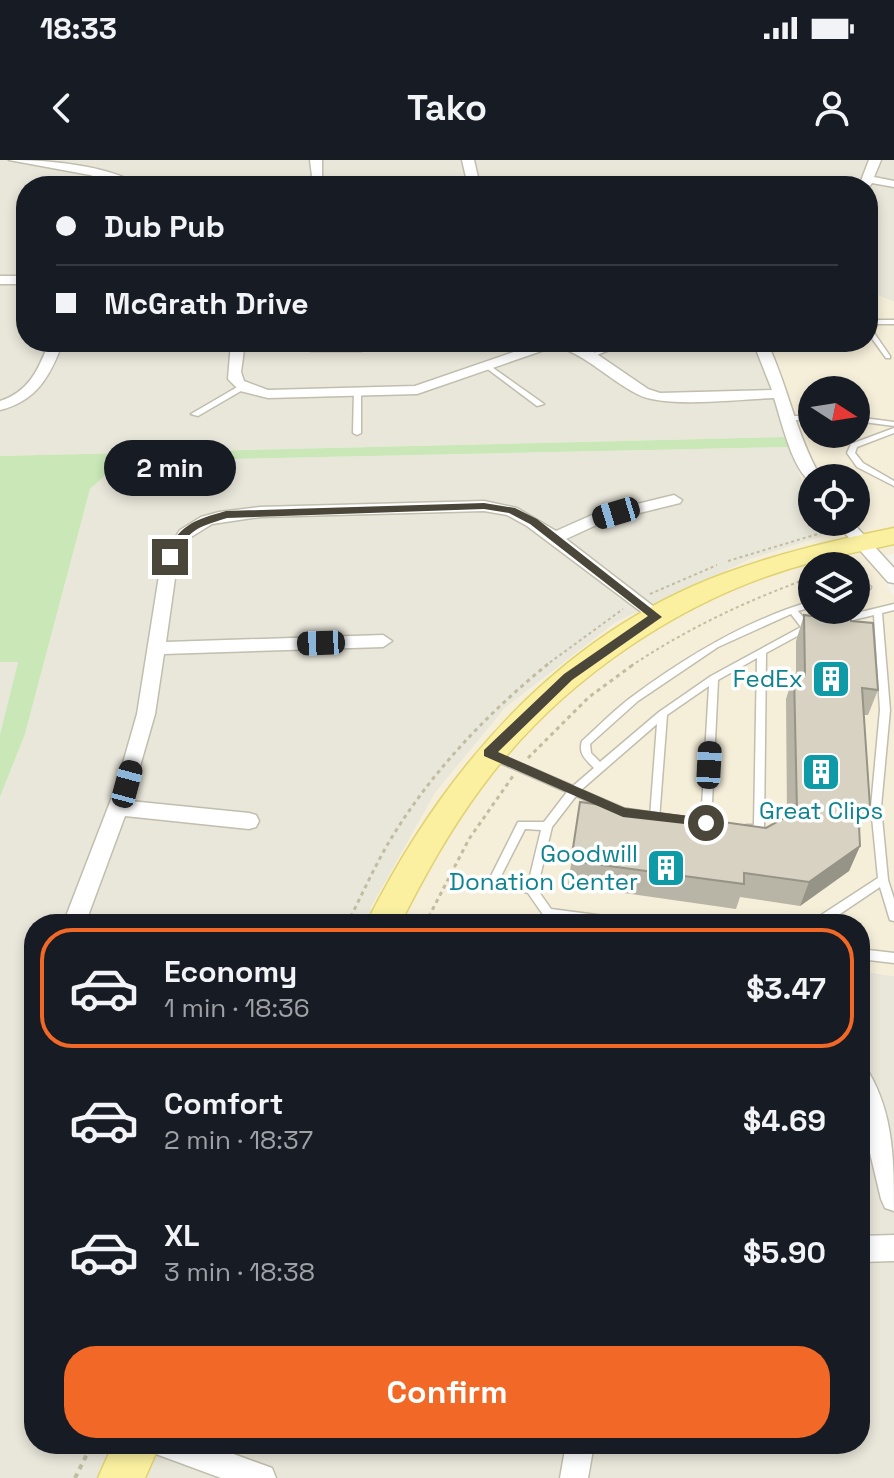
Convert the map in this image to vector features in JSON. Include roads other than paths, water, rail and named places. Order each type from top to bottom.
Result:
[{"type":"main road","points":[[870,534],[894,536]]},
{"type":"main road","points":[[389,914],[432,835],[489,753],[568,677],[656,617],[748,573],[842,536]]},
{"type":"main road","points":[[121,1478],[132,1454]]},
{"type":"street","points":[[15,160],[104,176]]},
{"type":"street","points":[[92,172],[111,160]]},
{"type":"street","points":[[316,160],[318,176]]},
{"type":"street","points":[[0,406],[21,399],[42,379],[52,352]]},
{"type":"street","points":[[236,352],[232,373],[242,388],[268,394],[417,390],[487,366],[514,352]]},
{"type":"street","points":[[583,352],[643,392],[659,397],[782,394]]},
{"type":"street","points":[[764,352],[807,464]]},
{"type":"street","points":[[555,538],[598,518],[674,500]]},
{"type":"street","points":[[78,914],[119,808],[146,714],[170,557],[177,539],[195,524],[226,514],[260,512],[484,506],[511,511],[555,538],[656,617]]},
{"type":"street","points":[[856,536],[894,578]]},
{"type":"street","points":[[157,648],[383,641]]},
{"type":"street","points":[[119,808],[249,821]]},
{"type":"street","points":[[870,1103],[894,1199]]},
{"type":"street","points":[[870,1249],[894,1248]]},
{"type":"street","points":[[194,1454],[262,1478]]},
{"type":"street","points":[[574,1478],[578,1454]]},
{"type":"lane","points":[[878,339],[891,357],[894,370]]},
{"type":"lane","points":[[590,356],[600,352]]},
{"type":"lane","points":[[487,366],[540,404]]},
{"type":"lane","points":[[195,414],[242,388]]},
{"type":"lane","points":[[357,392],[357,433]]},
{"type":"lane","points":[[789,418],[798,418]]},
{"type":"lane","points":[[870,423],[894,429]]},
{"type":"lane","points":[[894,429],[854,446],[851,453],[860,465],[894,484]]},
{"type":"lane","points":[[870,614],[894,607]]},
{"type":"lane","points":[[600,768],[586,754],[585,743],[635,699],[715,645],[798,608]]},
{"type":"lane","points":[[792,610],[806,627]]},
{"type":"lane","points":[[878,612],[885,710],[876,807],[883,880],[894,917]]},
{"type":"lane","points":[[532,890],[547,826],[574,791],[662,714],[714,678],[806,627],[819,624]]},
{"type":"lane","points":[[732,826],[759,829],[762,653]]},
{"type":"lane","points":[[706,823],[714,678]]},
{"type":"lane","points":[[645,815],[662,714]]},
{"type":"lane","points":[[489,753],[623,812],[668,818]]},
{"type":"lane","points":[[693,821],[719,825]]},
{"type":"lane","points":[[547,826],[522,825],[495,878],[532,890],[548,913],[556,914]]},
{"type":"lane","points":[[831,914],[883,880]]},
{"type":"lane","points":[[870,955],[894,958]]},
{"type":"place","name":"FedEx","points":[[831,679]]},
{"type":"place","name":"Great Clips","points":[[821,772]]},
{"type":"place","name":"Goodwill Donation Center","points":[[666,868]]}]
